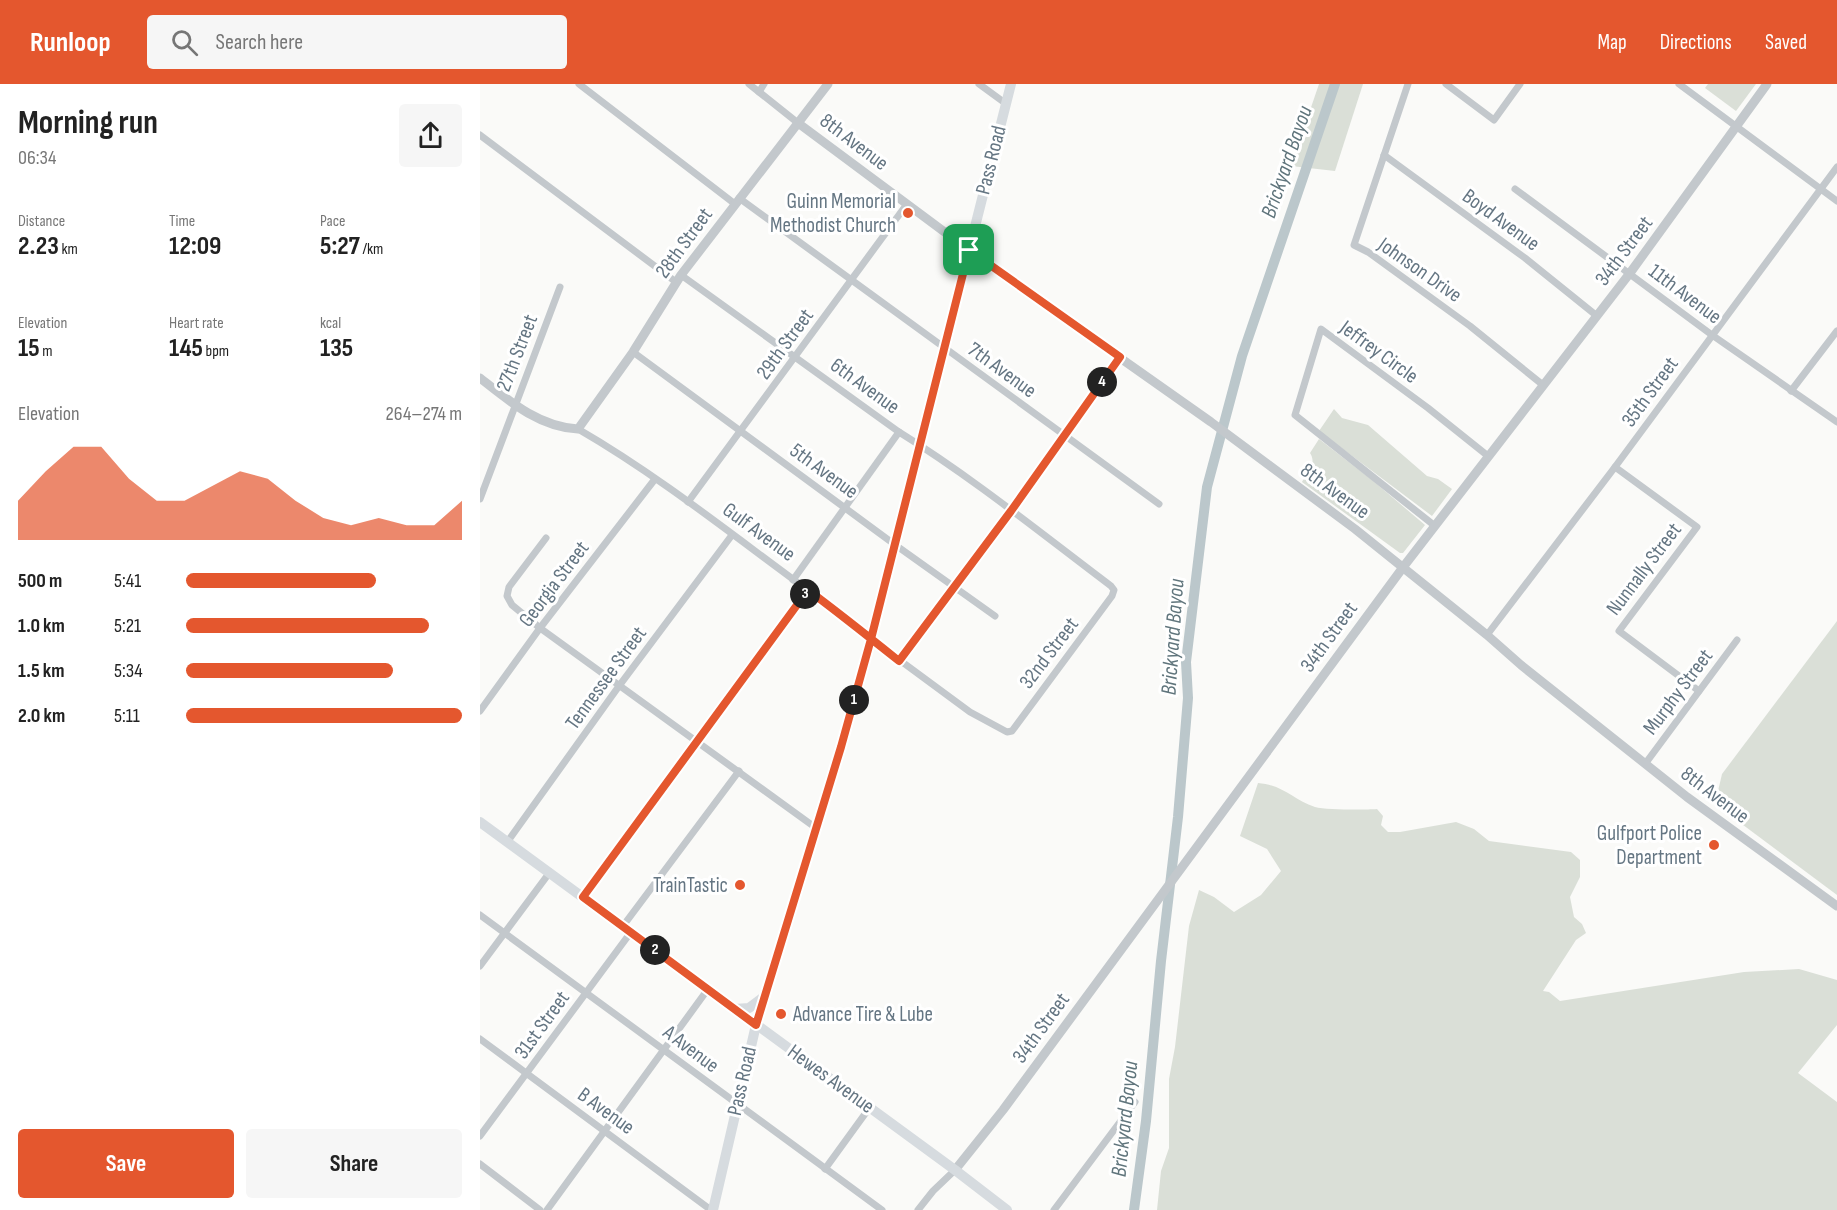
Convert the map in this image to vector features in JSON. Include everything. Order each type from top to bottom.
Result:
[{"type":"main road","name":"Pass Road","points":[[712,1210],[756,1025],[871,639],[1011,84]]},
{"type":"main road","name":"Hewes Avenue","points":[[480,822],[1007,1210]]},
{"type":"main road","points":[[735,1009],[749,1008],[765,995]]},
{"type":"street","points":[[579,84],[737,201]]},
{"type":"street","points":[[749,84],[798,123]]},
{"type":"street","points":[[759,92],[764,84]]},
{"type":"street","name":"28th Street","points":[[578,429],[633,352],[679,278],[828,84]]},
{"type":"street","points":[[979,84],[1005,103]]},
{"type":"street","name":"Johnson Drive","points":[[1408,84],[1354,245],[1368,252],[1470,326],[1543,385]]},
{"type":"street","points":[[1446,84],[1494,120],[1520,84]]},
{"type":"street","points":[[1679,84],[1837,201]]},
{"type":"street","name":"34th Street","points":[[918,1210],[933,1191],[955,1170],[1003,1110],[1404,566],[1630,273],[1767,84]]},
{"type":"street","name":"8th Avenue","points":[[798,123],[969,250],[1211,422],[1404,566],[1521,665],[1645,764],[1740,837],[1837,906]]},
{"type":"street","points":[[480,135],[679,278]]},
{"type":"street","name":"Boyd Avenue","points":[[1384,154],[1525,258],[1597,316]]},
{"type":"street","name":"35th Street","points":[[1488,635],[1837,167]]},
{"type":"street","name":"11th Avenue","points":[[1515,189],[1712,335],[1837,422]]},
{"type":"street","name":"7th Avenue","points":[[737,201],[852,280],[1159,504]]},
{"type":"street","name":"29th Street","points":[[688,502],[907,204]]},
{"type":"street","name":"6th Avenue","points":[[679,278],[920,445],[1114,590]]},
{"type":"street","name":"27th Street","points":[[480,499],[560,287]]},
{"type":"street","name":"Jeffrey Circle","points":[[1435,525],[1296,417],[1296,408],[1321,329],[1428,408],[1488,456]]},
{"type":"street","points":[[1791,391],[1837,331]]},
{"type":"street","name":"5th Avenue","points":[[633,352],[995,616]]},
{"type":"street","points":[[899,661],[1011,511],[1120,357]]},
{"type":"street","name":"Gulf Avenue","points":[[480,378],[514,405],[551,424],[578,429],[655,479],[848,619],[899,661],[970,712],[1007,732]]},
{"type":"street","points":[[794,580],[899,432]]},
{"type":"street","name":"Nunnally Street","points":[[1615,467],[1697,527],[1619,631],[1700,691]]},
{"type":"street","name":"Georgia Street","points":[[480,711],[540,628],[655,479]]},
{"type":"street","name":"Tennessee Street","points":[[508,841],[619,686],[732,535]]},
{"type":"street","points":[[546,538],[509,587],[507,596],[512,605],[619,686],[697,740],[816,828]]},
{"type":"street","points":[[583,897],[808,590]]},
{"type":"street","name":"32nd Street","points":[[1007,732],[1012,731],[1113,596],[1114,590]]},
{"type":"street","name":"Murphy Street","points":[[1645,764],[1737,640]]},
{"type":"street","name":"31st Street","points":[[480,1136],[587,992],[627,929],[739,771]]},
{"type":"street","points":[[480,966],[550,872]]},
{"type":"street","name":"A Avenue","points":[[480,915],[882,1210]]},
{"type":"street","points":[[547,1210],[708,989]]},
{"type":"street","name":"B Avenue","points":[[480,1039],[712,1210]]},
{"type":"street","points":[[1054,1210],[1135,1102]]},
{"type":"street","points":[[825,1169],[870,1107]]},
{"type":"street","points":[[480,1164],[540,1210]]},
{"type":"shaded area","points":[[1319,84],[1363,84],[1335,171],[1291,166]]},
{"type":"shaded area","points":[[1708,84],[1756,84],[1736,111],[1705,88]]},
{"type":"shaded area","points":[[1334,409],[1342,418],[1368,425],[1427,476],[1438,479],[1452,489],[1432,516],[1319,431]]},
{"type":"shaded area","points":[[1319,439],[1425,525],[1403,553],[1302,482],[1313,461],[1310,453]]},
{"type":"shaded area","points":[[1837,621],[1837,895],[1715,804],[1722,774]]},
{"type":"shaded area","points":[[1258,783],[1275,787],[1315,807],[1377,809],[1383,816],[1381,825],[1388,832],[1456,822],[1474,829],[1489,841],[1571,852],[1580,860],[1580,877],[1570,897],[1574,917],[1582,924],[1586,933],[1576,940],[1543,991],[1549,992],[1560,1001],[1744,972],[1799,969],[1837,980],[1837,1025],[1798,1073],[1837,1102],[1837,1210],[1157,1210],[1161,1171],[1169,1148],[1169,1079],[1175,1047],[1189,926],[1199,890],[1214,897],[1234,912],[1261,895],[1281,871],[1267,849],[1240,836]]},
{"type":"waterway","name":"Brickyard Bayou","points":[[1134,1210],[1146,1121],[1161,961],[1178,817],[1188,698],[1186,662],[1207,487],[1242,356],[1335,84]]},
{"type":"place","name":"Guinn Memorial Methodist Church","points":[[908,213]]},
{"type":"place","name":"Gulfport Police Department","points":[[1714,845]]},
{"type":"place","name":"TrainTastic","points":[[740,885]]},
{"type":"place","name":"Advance Tire & Lube","points":[[781,1014]]},
{"type":"route","points":[[969,250],[871,639],[841,747],[756,1025],[583,897],[808,590],[860,628],[871,639],[899,661],[1011,511],[1120,357],[969,250]]}]
